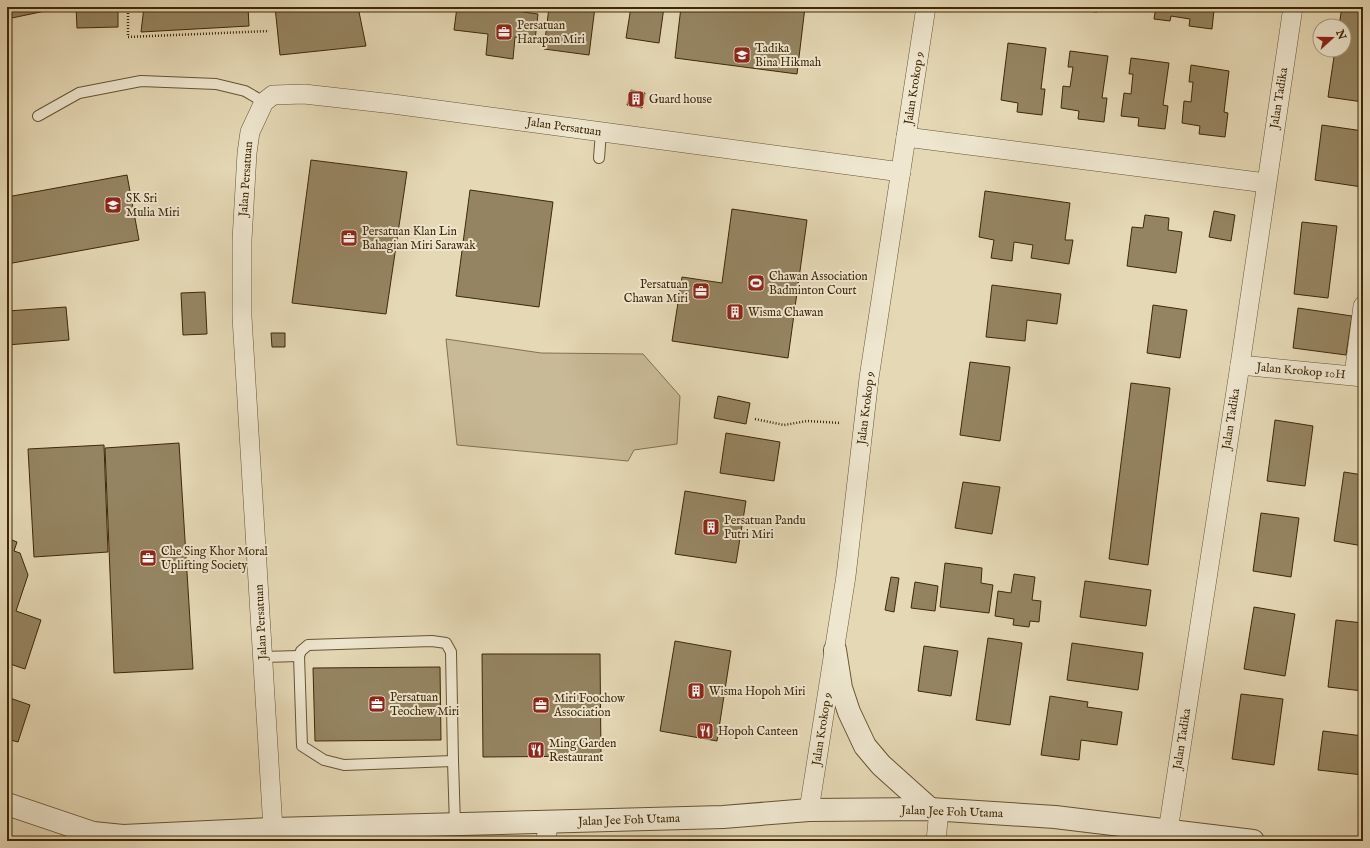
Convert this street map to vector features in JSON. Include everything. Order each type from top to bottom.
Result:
[{"type":"street","name":"Jalan Krokop 9","points":[[809,810],[846,576],[869,378],[926,7]]},
{"type":"street","name":"Jalan Tadika","points":[[1168,831],[1240,366],[1293,7]]},
{"type":"street","name":"Jalan Persatuan","points":[[273,829],[242,317],[242,240],[247,153],[250,132],[264,102],[273,95],[304,94],[901,172]]},
{"type":"street","points":[[906,137],[1266,183]]},
{"type":"street","points":[[1358,376],[1363,306]]},
{"type":"street","name":"Jalan Krokop 10H","points":[[1240,366],[1358,376]]},
{"type":"street","points":[[835,650],[841,688],[849,712],[865,746],[881,765],[935,809],[936,841]]},
{"type":"street","name":"Jalan Jee Foh Utama","points":[[7,804],[93,833],[123,836],[273,829],[297,835],[455,824],[547,832],[809,810],[935,809],[1055,818],[1253,841]]},
{"type":"lane","points":[[38,116],[79,93],[141,81],[216,84],[245,91],[264,102]]},
{"type":"lane","points":[[599,158],[601,132]]},
{"type":"lane","points":[[453,761],[344,765],[324,760],[302,746],[299,656],[301,651],[308,645],[432,641],[446,642],[451,652],[455,824]]},
{"type":"lane","points":[[263,656],[299,656]]},
{"type":"path","points":[[128,7],[128,37],[269,32]]},
{"type":"path","points":[[755,419],[784,424],[807,421],[864,426]]},
{"type":"shaded area","points":[[446,339],[541,353],[643,354],[680,396],[677,444],[634,450],[628,461],[457,445]]},
{"type":"building","points":[[7,7],[50,7],[50,10],[7,19]]},
{"type":"building","points":[[76,7],[118,7],[118,27],[77,28]]},
{"type":"building","points":[[144,7],[248,7],[249,26],[141,32]]},
{"type":"building","points":[[275,7],[358,7],[366,46],[280,55]]},
{"type":"building","name":"Persatuan Harapan Miri","points":[[457,7],[517,7],[516,11],[538,14],[535,40],[515,37],[513,59],[486,55],[488,34],[454,30]]},
{"type":"building","points":[[549,7],[595,7],[589,55],[544,49]]},
{"type":"building","points":[[631,7],[664,7],[659,43],[626,38]]},
{"type":"building","points":[[681,7],[805,7],[797,74],[675,58]]},
{"type":"building","points":[[1026,7],[1052,7],[1052,11],[1026,9]]},
{"type":"building","points":[[1052,7],[1098,7],[1097,12]]},
{"type":"building","points":[[1156,7],[1222,7],[1222,11],[1214,10],[1212,29],[1189,26],[1190,19],[1171,16],[1170,21],[1154,19]]},
{"type":"building","points":[[1342,7],[1363,9],[1363,102],[1328,97],[1334,58],[1352,58],[1352,18],[1340,18]]},
{"type":"building","points":[[1008,43],[1046,48],[1041,89],[1045,89],[1042,115],[1017,112],[1018,103],[1001,100]]},
{"type":"building","points":[[1070,51],[1108,56],[1102,98],[1107,98],[1104,122],[1078,119],[1079,111],[1061,108],[1063,86],[1070,87],[1073,67],[1068,67]]},
{"type":"building","points":[[1131,58],[1169,63],[1163,105],[1168,106],[1165,129],[1138,126],[1139,118],[1121,116],[1124,93],[1131,94],[1133,74],[1129,74]]},
{"type":"building","points":[[1191,65],[1229,71],[1224,112],[1228,113],[1225,137],[1199,134],[1200,126],[1182,123],[1184,101],[1191,102],[1193,82],[1189,82]]},
{"type":"building","name":"Guard house","points":[[631,90],[645,93],[642,108],[627,105]]},
{"type":"building","points":[[1322,125],[1363,131],[1362,187],[1315,180]]},
{"type":"building","name":"Persatuan Klan Lin Bahagian Miri Sarawak","points":[[311,160],[407,172],[386,314],[292,303]]},
{"type":"building","points":[[127,175],[139,240],[7,264],[7,197]]},
{"type":"building","points":[[470,190],[553,202],[539,307],[456,296]]},
{"type":"building","points":[[985,191],[1070,203],[1065,240],[1073,240],[1069,264],[1031,258],[1033,245],[1014,242],[1012,261],[991,258],[994,240],[979,237]]},
{"type":"building","name":"Wisma Chawan","points":[[732,209],[807,220],[788,358],[672,341],[682,277],[722,283]]},
{"type":"building","points":[[1214,211],[1235,215],[1231,241],[1209,237]]},
{"type":"building","points":[[1145,215],[1169,218],[1168,230],[1182,232],[1176,273],[1127,266],[1132,227],[1143,228]]},
{"type":"building","points":[[1302,222],[1337,226],[1328,298],[1294,294]]},
{"type":"building","points":[[992,285],[1061,294],[1057,324],[1027,320],[1025,341],[986,337]]},
{"type":"building","points":[[205,292],[207,334],[183,335],[181,293]]},
{"type":"building","points":[[1153,305],[1187,310],[1180,358],[1147,353]]},
{"type":"building","points":[[66,307],[69,340],[7,345],[7,311]]},
{"type":"building","points":[[1298,308],[1352,316],[1346,355],[1293,348]]},
{"type":"building","points":[[271,333],[285,333],[285,347],[272,347]]},
{"type":"building","points":[[970,362],[1010,367],[1000,441],[960,435]]},
{"type":"building","points":[[1131,383],[1170,388],[1148,565],[1109,559]]},
{"type":"building","points":[[718,396],[750,403],[746,424],[714,418]]},
{"type":"building","points":[[1275,420],[1313,426],[1305,486],[1267,481]]},
{"type":"building","points":[[726,433],[780,442],[774,481],[720,473]]},
{"type":"building","name":"Che Sing Khor Moral Uplifting Society","points":[[179,443],[193,669],[114,673],[105,448]]},
{"type":"building","points":[[104,445],[108,552],[34,557],[28,449]]},
{"type":"building","points":[[1344,472],[1363,475],[1363,546],[1334,541]]},
{"type":"building","points":[[963,482],[1000,487],[992,534],[955,528]]},
{"type":"building","name":"Persatuan Pandu Putri Miri","points":[[685,491],[746,501],[736,563],[675,554]]},
{"type":"building","points":[[1261,513],[1299,518],[1291,577],[1253,571]]},
{"type":"building","points":[[7,538],[17,542],[14,551],[20,553],[28,575],[16,611],[41,620],[25,669],[7,663]]},
{"type":"building","points":[[945,563],[982,568],[981,583],[993,585],[989,613],[940,607]]},
{"type":"building","points":[[1014,574],[1035,577],[1032,600],[1041,601],[1039,622],[1030,621],[1029,627],[1013,625],[1014,619],[995,616],[998,591],[1011,593]]},
{"type":"building","points":[[891,577],[899,578],[894,612],[885,610]]},
{"type":"building","points":[[1085,581],[1151,590],[1146,626],[1080,617]]},
{"type":"building","points":[[915,582],[938,586],[935,611],[911,608]]},
{"type":"building","points":[[1254,607],[1295,614],[1285,676],[1244,669]]},
{"type":"building","points":[[1336,620],[1363,623],[1363,691],[1328,687]]},
{"type":"building","points":[[988,638],[1022,643],[1010,725],[976,720]]},
{"type":"building","name":"Wisma Hopoh Miri","points":[[675,641],[731,651],[717,741],[660,731]]},
{"type":"building","points":[[1072,643],[1143,653],[1138,690],[1067,680]]},
{"type":"building","points":[[924,646],[958,651],[951,696],[918,691]]},
{"type":"building","name":"Miri Foochow Association","points":[[482,654],[600,654],[601,756],[483,757]]},
{"type":"building","name":"Persatuan Teochew Miri","points":[[440,667],[441,740],[315,741],[313,668]]},
{"type":"building","points":[[1241,694],[1283,699],[1274,765],[1232,759]]},
{"type":"building","points":[[1050,696],[1088,702],[1087,707],[1122,712],[1117,745],[1081,740],[1079,760],[1041,755]]},
{"type":"building","points":[[7,697],[30,705],[18,742],[7,739]]},
{"type":"building","points":[[1323,731],[1363,736],[1363,775],[1318,770]]},
{"type":"place","name":"Persatuan Harapan Miri","points":[[504,32]]},
{"type":"place","name":"Tadika Bina Hikmah","points":[[742,55]]},
{"type":"place","name":"Guard house","points":[[636,99]]},
{"type":"place","name":"SK Sri Mulia Miri","points":[[113,205]]},
{"type":"place","name":"Persatuan Klan Lin Bahagian Miri Sarawak","points":[[349,238]]},
{"type":"place","name":"Chawan Association Badminton Court","points":[[756,283]]},
{"type":"place","name":"Persatuan Chawan Miri","points":[[701,291]]},
{"type":"place","name":"Wisma Chawan","points":[[735,312]]},
{"type":"place","name":"Persatuan Pandu Putri Miri","points":[[711,527]]},
{"type":"place","name":"Che Sing Khor Moral Uplifting Society","points":[[148,558]]},
{"type":"place","name":"Wisma Hopoh Miri","points":[[696,691]]},
{"type":"place","name":"Persatuan Teochew Miri","points":[[377,704]]},
{"type":"place","name":"Miri Foochow Association","points":[[541,705]]},
{"type":"place","name":"Hopoh Canteen","points":[[705,731]]},
{"type":"place","name":"Ming Garden Restaurant","points":[[536,750]]}]
